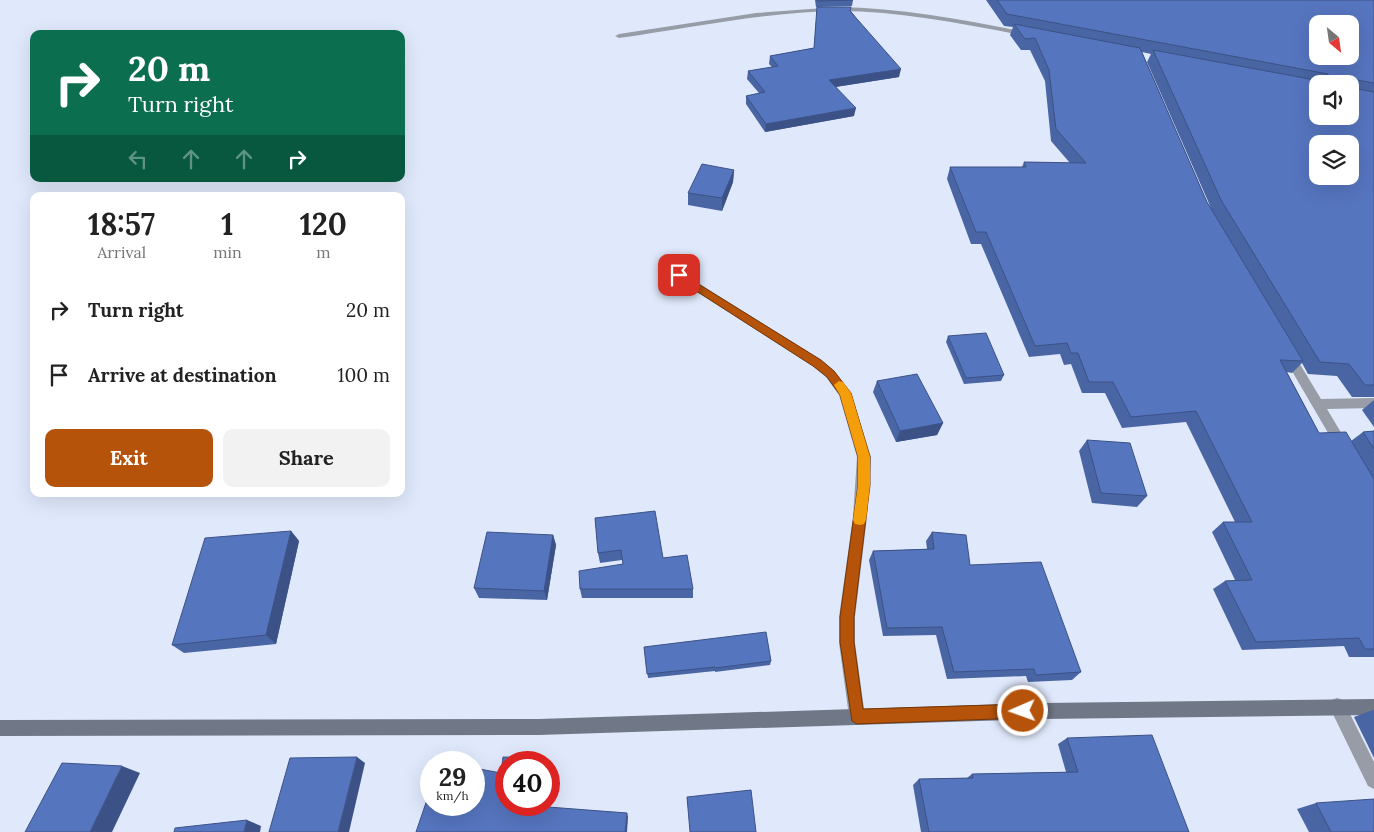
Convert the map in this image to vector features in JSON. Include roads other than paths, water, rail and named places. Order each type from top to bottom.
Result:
[{"type":"street","points":[[619,36],[764,15],[838,9],[943,18],[1032,35]]},
{"type":"street","points":[[679,275],[817,363],[830,374],[845,393],[864,457],[864,485],[847,617],[847,642],[857,716]]},
{"type":"street","points":[[1283,345],[1348,455]]},
{"type":"street","points":[[1318,404],[1374,403]]},
{"type":"street","points":[[1337,706],[1374,780]]},
{"type":"street","points":[[0,728],[540,726],[1041,711],[1374,707]]}]
